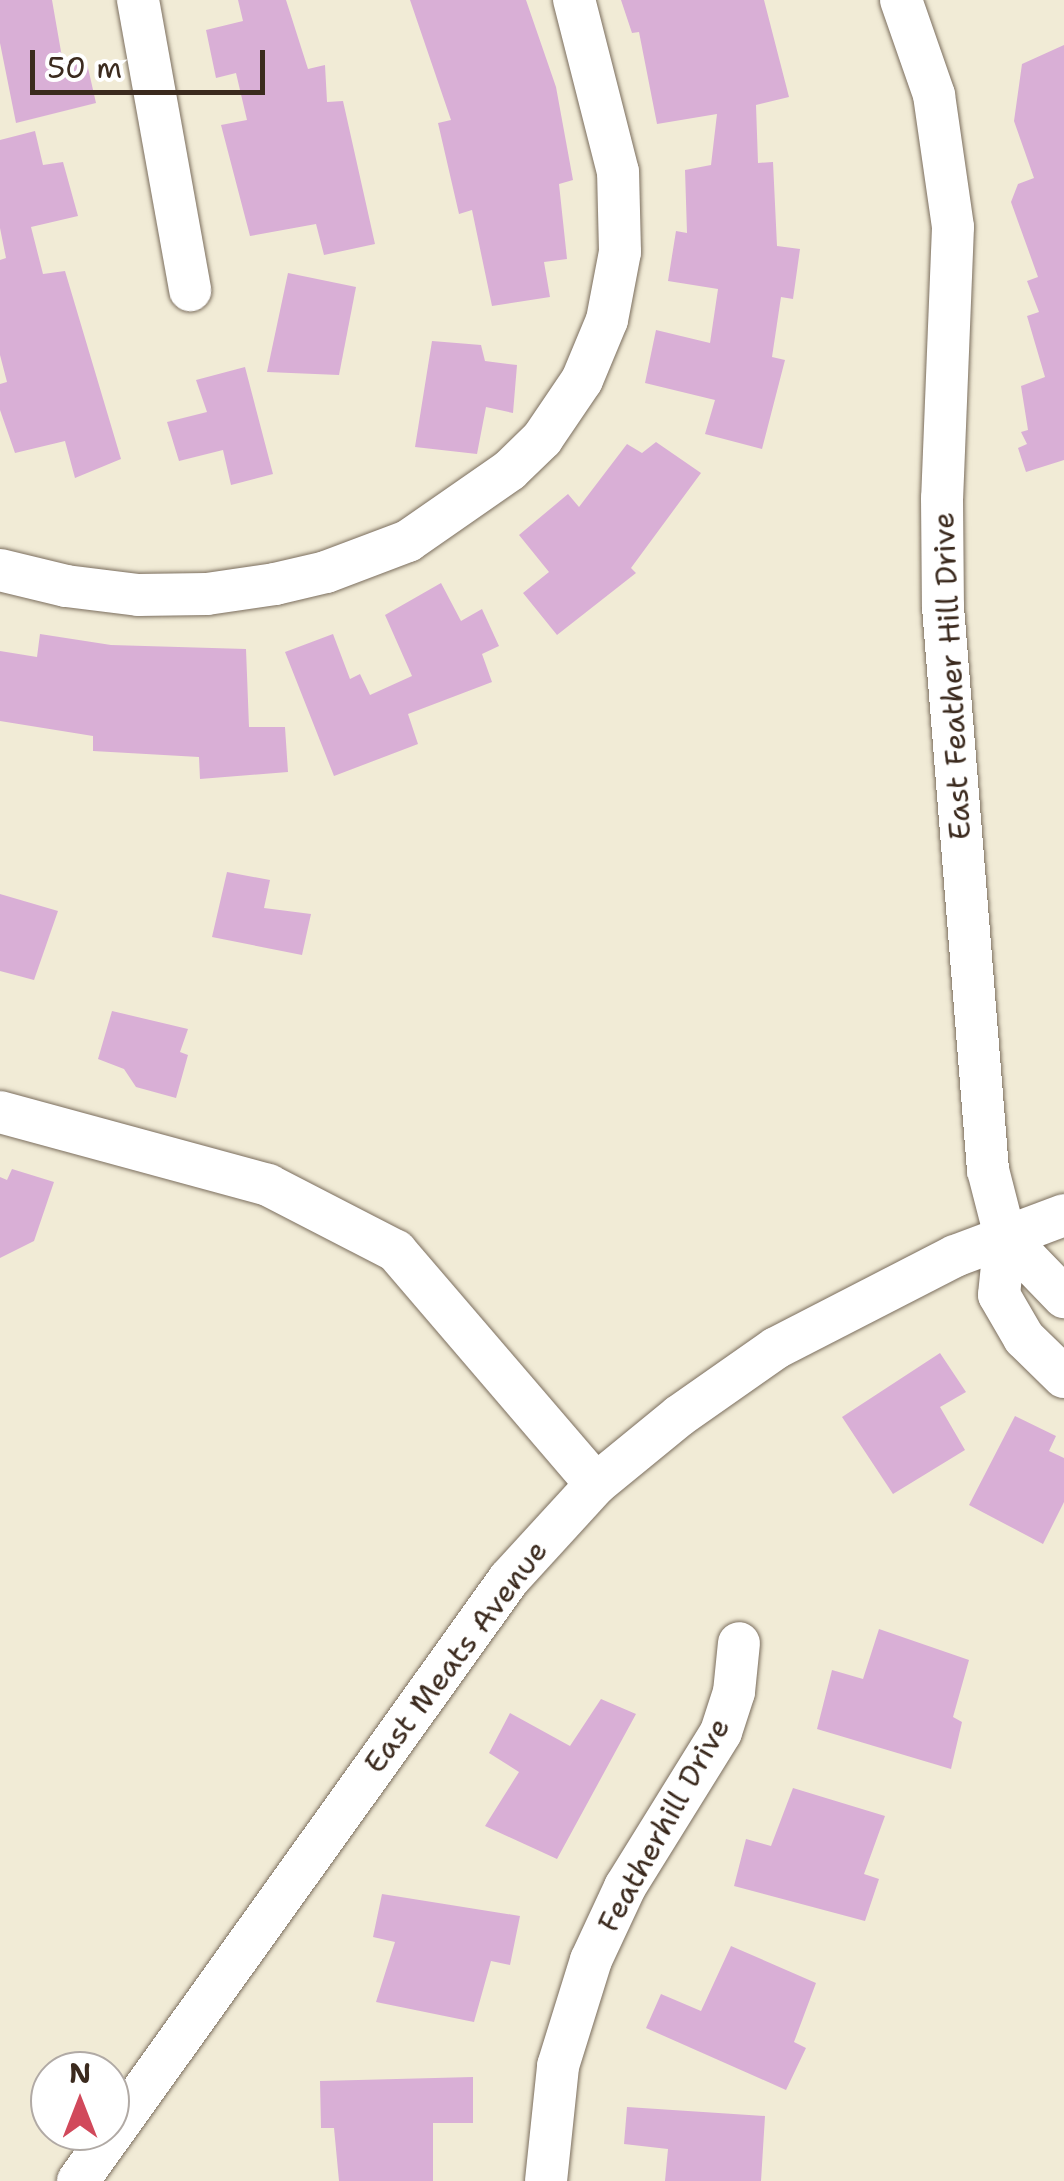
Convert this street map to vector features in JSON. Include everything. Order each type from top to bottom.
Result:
[{"type":"street","points":[[138,0],[190,290]]},
{"type":"street","points":[[0,570],[66,586],[138,596],[208,594],[326,572],[408,542],[510,470],[542,439],[582,380],[607,320],[620,252],[618,172],[574,0]]},
{"type":"street","name":"East Feather Hill Drive","points":[[901,0],[934,95],[954,227],[942,498],[942,607],[988,1170],[1005,1236]]},
{"type":"street","points":[[0,1112],[268,1186],[396,1251],[596,1484]]},
{"type":"street","name":"East Meats Avenue","points":[[78,2181],[509,1578],[596,1484],[678,1416],[776,1348],[880,1291],[1064,1214]]},
{"type":"street","points":[[1005,1236],[1064,1297]]},
{"type":"street","points":[[1005,1236],[999,1295],[1024,1338],[1064,1377]]},
{"type":"street","name":"Featherhill Drive","points":[[546,2181],[558,2066],[590,1960],[625,1887],[720,1732],[734,1692],[739,1643]]},
{"type":"building","points":[[0,0],[52,0],[63,63],[86,59],[96,103],[16,123],[0,43]]},
{"type":"building","points":[[238,0],[286,0],[308,69],[325,65],[327,102],[343,101],[375,244],[324,255],[316,224],[250,236],[221,125],[247,120],[236,73],[216,78],[206,30],[243,21]]},
{"type":"building","points":[[410,0],[526,0],[556,87],[573,180],[559,184],[567,259],[544,262],[550,297],[492,306],[472,210],[459,214],[438,123],[451,120]]},
{"type":"building","points":[[621,0],[764,0],[789,97],[756,105],[758,163],[773,162],[777,246],[800,249],[793,299],[781,297],[772,357],[785,360],[762,449],[705,434],[715,400],[645,383],[656,330],[710,343],[718,289],[668,281],[676,231],[687,233],[685,170],[711,165],[717,114],[657,124],[639,32],[632,33]]},
{"type":"building","points":[[1064,45],[1064,460],[1026,472],[1018,448],[1027,444],[1021,432],[1028,430],[1021,386],[1045,377],[1027,316],[1039,312],[1027,281],[1038,277],[1011,202],[1018,184],[1034,178],[1014,121],[1022,64]]},
{"type":"building","points":[[35,131],[43,165],[63,162],[78,216],[31,227],[43,274],[65,271],[121,459],[75,478],[65,441],[15,453],[0,410],[0,384],[7,382],[0,355],[0,260],[6,258],[0,228],[0,140]]},
{"type":"building","points":[[288,273],[356,287],[339,375],[267,372]]},
{"type":"building","points":[[432,341],[481,345],[485,361],[517,365],[513,413],[486,407],[477,454],[415,447]]},
{"type":"building","points":[[245,367],[273,474],[231,485],[223,450],[179,461],[167,422],[207,412],[196,380]]},
{"type":"building","points":[[656,442],[701,473],[631,568],[636,573],[557,635],[523,593],[549,572],[519,535],[568,494],[579,507],[627,444],[642,453]]},
{"type":"building","points":[[441,583],[461,621],[482,609],[499,646],[482,654],[492,682],[408,714],[418,744],[334,776],[285,652],[333,634],[350,679],[360,674],[370,695],[412,676],[385,615]]},
{"type":"building","points":[[40,634],[111,645],[246,649],[249,727],[285,727],[288,772],[200,779],[199,757],[93,751],[93,736],[0,721],[0,651],[37,657]]},
{"type":"building","points":[[227,872],[270,880],[264,908],[311,914],[302,955],[212,937]]},
{"type":"building","points":[[0,894],[58,911],[34,980],[0,971]]},
{"type":"building","points":[[112,1011],[188,1029],[180,1052],[188,1055],[176,1098],[136,1087],[124,1069],[98,1059]]},
{"type":"building","points":[[12,1169],[54,1182],[34,1241],[0,1258],[0,1177],[7,1180]]},
{"type":"building","points":[[940,1353],[966,1392],[940,1407],[965,1450],[893,1494],[842,1417]]},
{"type":"building","points":[[1015,1416],[1056,1436],[1049,1451],[1064,1458],[1064,1502],[1043,1544],[969,1505]]},
{"type":"building","points":[[879,1629],[969,1660],[953,1717],[962,1722],[951,1769],[817,1729],[832,1670],[863,1679]]},
{"type":"building","points":[[601,1699],[636,1714],[557,1859],[485,1826],[519,1772],[489,1753],[510,1713],[570,1746]]},
{"type":"building","points":[[793,1788],[885,1816],[864,1874],[879,1879],[865,1921],[734,1886],[746,1839],[771,1846]]},
{"type":"building","points":[[382,1894],[520,1916],[510,1965],[491,1961],[474,2022],[376,2002],[395,1942],[373,1937]]},
{"type":"building","points":[[731,1946],[816,1983],[794,2042],[806,2048],[786,2090],[646,2028],[661,1994],[701,2011]]},
{"type":"building","points":[[473,2077],[473,2123],[433,2123],[433,2181],[339,2181],[334,2128],[321,2128],[320,2081]]},
{"type":"building","points":[[627,2107],[765,2116],[761,2181],[665,2181],[668,2149],[624,2144]]}]
